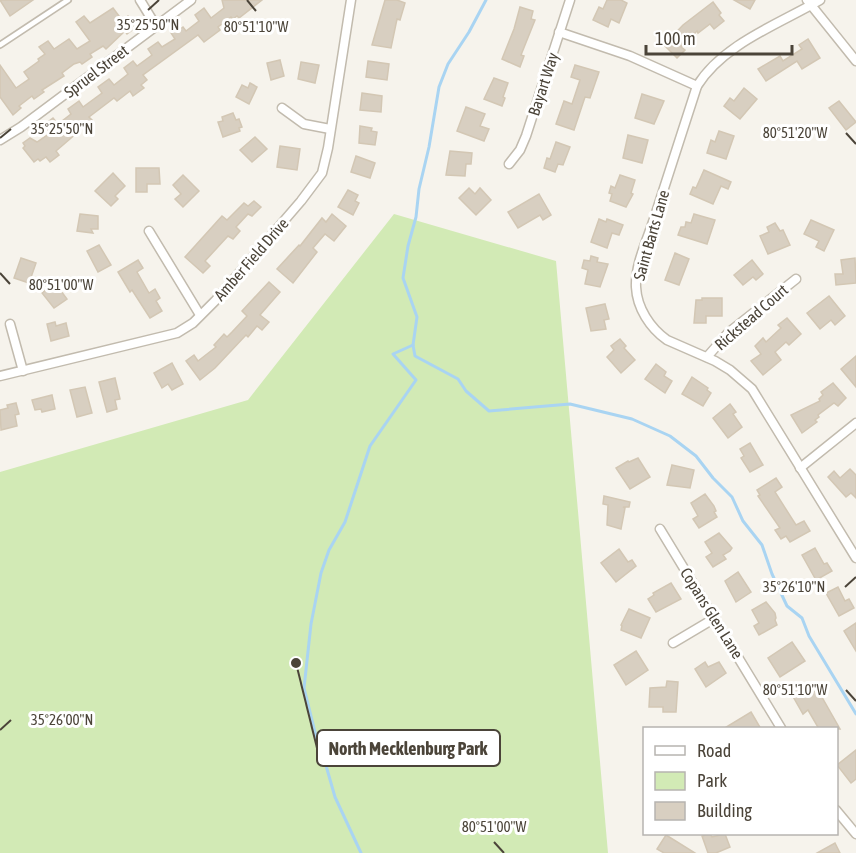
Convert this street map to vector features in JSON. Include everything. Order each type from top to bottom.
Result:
[{"type":"street","points":[[140,0],[156,26]]},
{"type":"street","name":"Spruel Street","points":[[0,141],[191,0]]},
{"type":"street","name":"Amber Field Drive","points":[[0,376],[165,337],[184,330],[200,315],[315,185],[326,162],[351,0]]},
{"type":"street","name":"Bayart Way","points":[[509,164],[520,150],[526,136],[570,0]]},
{"type":"street","name":"Saint Barts Lane","points":[[820,0],[809,3],[723,56],[704,75],[697,86],[640,261],[635,285],[642,310],[659,334],[730,370],[752,389],[856,558]]},
{"type":"street","points":[[809,3],[856,61]]},
{"type":"street","points":[[559,32],[630,56],[697,86]]},
{"type":"street","points":[[282,108],[304,124],[330,129]]},
{"type":"street","points":[[149,231],[200,315]]},
{"type":"street","name":"Rickstead Court","points":[[706,357],[728,333],[796,279]]},
{"type":"street","points":[[10,324],[23,371]]},
{"type":"street","points":[[800,468],[856,423]]},
{"type":"street","name":"Copans Glen Lane","points":[[660,529],[716,618],[780,727]]},
{"type":"street","points":[[673,643],[716,618]]},
{"type":"street","points":[[838,811],[856,834]]},
{"type":"lane","points":[[0,45],[68,0]]},
{"type":"green space","points":[[394,214],[556,261],[608,853],[0,853],[0,472],[248,400]]},
{"type":"building","points":[[0,0],[33,0],[10,16]]},
{"type":"building","points":[[222,0],[262,0],[239,18],[231,17],[218,27],[220,30],[204,42],[198,35],[143,75],[147,80],[141,85],[144,88],[133,96],[130,91],[117,101],[114,98],[89,117],[92,120],[56,151],[59,155],[50,162],[46,157],[34,162],[23,148],[25,146],[23,143],[30,138],[37,142],[50,133],[44,125],[53,118],[58,124],[71,114],[68,109],[79,101],[83,107],[102,93],[98,87],[109,79],[114,85],[128,74],[124,68],[133,61],[137,66],[152,55],[148,49],[158,42],[162,47],[175,39],[171,33],[178,27],[180,29],[183,27],[186,31],[199,21],[195,15],[204,8],[211,18],[224,8]]},
{"type":"building","points":[[385,0],[405,3],[400,20],[397,19],[391,48],[372,45]]},
{"type":"building","points":[[607,0],[621,0],[627,3],[619,23],[611,19],[608,27],[593,20],[599,7],[603,9]]},
{"type":"building","points":[[734,0],[755,0],[750,9]]},
{"type":"building","points":[[713,2],[724,21],[714,29],[710,24],[698,33],[697,31],[681,47],[685,50],[677,58],[664,45],[683,25]]},
{"type":"building","points":[[520,7],[533,11],[531,19],[535,20],[521,55],[524,56],[520,67],[502,59]]},
{"type":"building","points":[[113,8],[122,20],[128,16],[136,27],[127,34],[125,31],[106,49],[103,46],[90,54],[92,57],[82,64],[80,62],[74,64],[62,73],[64,76],[42,90],[44,92],[34,99],[32,96],[19,106],[21,108],[13,115],[0,97],[0,65],[16,88],[29,79],[24,72],[45,54],[39,47],[48,41],[54,49],[69,39],[77,49],[90,41],[76,22],[84,16],[90,23]]},
{"type":"building","points":[[808,39],[820,58],[802,69],[797,61],[766,81],[758,69],[780,56],[783,61],[802,49],[799,45]]},
{"type":"building","points":[[280,60],[284,76],[271,80],[267,63]]},
{"type":"building","points":[[368,61],[389,64],[387,80],[366,77]]},
{"type":"building","points":[[301,62],[319,65],[315,83],[298,79]]},
{"type":"building","points":[[575,65],[599,72],[590,98],[585,97],[574,130],[556,124],[564,101],[572,104],[580,80],[571,77]]},
{"type":"building","points":[[494,78],[508,83],[502,106],[484,99]]},
{"type":"building","points":[[250,83],[257,87],[249,104],[236,97],[242,85],[248,88]]},
{"type":"building","points":[[744,88],[757,99],[740,119],[724,106],[730,98],[734,101]]},
{"type":"building","points":[[362,93],[382,96],[381,112],[360,110]]},
{"type":"building","points":[[642,94],[664,101],[654,124],[635,118]]},
{"type":"building","points":[[839,101],[856,122],[846,130],[829,108]]},
{"type":"building","points":[[466,107],[485,114],[480,126],[489,129],[484,141],[457,131]]},
{"type":"building","points":[[233,113],[236,120],[239,119],[242,127],[239,128],[240,131],[223,137],[218,122],[223,121],[222,117]]},
{"type":"building","points":[[360,126],[372,128],[371,131],[377,132],[375,145],[359,143]]},
{"type":"building","points":[[719,131],[734,136],[726,159],[707,153],[711,140],[715,142]]},
{"type":"building","points":[[628,135],[648,140],[642,163],[623,158]]},
{"type":"building","points":[[255,137],[267,149],[252,162],[240,150]]},
{"type":"building","points":[[556,142],[570,147],[563,165],[558,164],[555,172],[544,168]]},
{"type":"building","points":[[280,146],[300,149],[297,170],[277,167]]},
{"type":"building","points":[[450,151],[472,153],[471,164],[466,164],[465,176],[446,175]]},
{"type":"building","points":[[356,156],[375,163],[370,178],[351,172]]},
{"type":"building","points":[[136,168],[159,168],[160,184],[147,184],[147,192],[136,192]]},
{"type":"building","points":[[704,170],[731,182],[728,189],[721,186],[713,204],[690,194],[693,187],[696,188]]},
{"type":"building","points":[[113,173],[125,186],[115,196],[118,199],[111,206],[95,191]]},
{"type":"building","points":[[183,175],[199,191],[183,207],[175,199],[181,194],[173,185]]},
{"type":"building","points":[[620,175],[635,180],[631,193],[633,194],[626,207],[610,201],[611,186],[615,188]]},
{"type":"building","points":[[469,188],[475,194],[480,188],[491,200],[476,215],[459,198]]},
{"type":"building","points":[[348,190],[358,195],[355,201],[359,203],[353,215],[338,207]]},
{"type":"building","points":[[539,194],[551,215],[543,220],[540,215],[518,228],[508,212]]},
{"type":"building","points":[[254,201],[261,207],[252,216],[248,214],[236,227],[240,231],[233,239],[228,236],[205,261],[210,266],[203,273],[185,257],[222,216],[227,220],[244,203],[248,206]]},
{"type":"building","points":[[80,214],[98,216],[98,229],[91,229],[93,233],[77,231]]},
{"type":"building","points":[[332,214],[346,226],[334,241],[325,234],[313,248],[317,252],[293,283],[277,269],[300,246],[322,218],[326,222]]},
{"type":"building","points":[[694,214],[715,220],[707,244],[678,235],[686,222],[691,223]]},
{"type":"building","points":[[599,219],[606,222],[607,219],[623,225],[619,235],[612,233],[607,248],[591,242]]},
{"type":"building","points":[[811,220],[834,230],[824,251],[816,247],[819,241],[804,234]]},
{"type":"building","points":[[775,223],[780,231],[783,230],[790,245],[768,254],[760,236],[769,232],[767,227]]},
{"type":"building","points":[[99,245],[111,265],[98,272],[87,251]]},
{"type":"building","points":[[675,253],[689,259],[679,285],[665,280]]},
{"type":"building","points":[[591,256],[598,258],[597,262],[608,264],[600,287],[585,284],[588,270],[582,268],[584,260],[590,261]]},
{"type":"building","points":[[21,258],[36,263],[29,283],[14,278]]},
{"type":"building","points":[[855,258],[856,283],[836,285],[835,274],[843,274],[841,260]]},
{"type":"building","points":[[138,260],[143,268],[137,272],[149,293],[155,289],[160,298],[156,301],[162,311],[150,318],[118,272]]},
{"type":"building","points":[[752,260],[763,274],[756,280],[753,277],[743,285],[734,275]]},
{"type":"building","points":[[269,282],[280,292],[260,315],[269,322],[262,330],[257,326],[248,337],[246,335],[215,368],[200,380],[186,361],[194,355],[198,361],[216,347],[214,345],[224,334],[227,337],[247,316],[242,311]]},
{"type":"building","points":[[55,283],[67,299],[54,308],[42,293]]},
{"type":"building","points":[[829,296],[845,316],[835,325],[831,320],[820,329],[807,313]]},
{"type":"building","points":[[702,298],[722,298],[722,316],[706,316],[706,323],[694,323],[696,300],[702,300]]},
{"type":"building","points":[[605,304],[609,319],[604,320],[606,329],[591,331],[586,308]]},
{"type":"building","points":[[787,318],[801,334],[789,345],[786,342],[775,352],[781,360],[763,375],[751,361],[761,354],[755,346],[763,338],[766,342],[781,328],[778,325]]},
{"type":"building","points":[[55,322],[56,326],[66,323],[69,336],[51,341],[47,324]]},
{"type":"building","points":[[620,339],[626,346],[624,348],[635,360],[621,373],[607,357],[614,350],[611,346]]},
{"type":"building","points":[[856,356],[856,387],[841,369]]},
{"type":"building","points":[[172,363],[183,384],[172,390],[168,384],[162,388],[154,373]]},
{"type":"building","points":[[656,364],[666,372],[664,376],[672,381],[665,393],[645,379]]},
{"type":"building","points":[[692,377],[708,388],[707,390],[711,393],[703,406],[682,394]]},
{"type":"building","points":[[115,378],[120,399],[115,400],[117,409],[107,412],[99,382]]},
{"type":"building","points":[[833,383],[846,398],[838,406],[834,403],[818,415],[819,417],[815,420],[817,422],[802,433],[791,415],[820,401],[823,395],[821,392]]},
{"type":"building","points":[[85,387],[92,413],[77,417],[70,390]]},
{"type":"building","points":[[52,395],[55,409],[42,412],[41,409],[35,410],[32,400]]},
{"type":"building","points":[[16,403],[19,414],[15,415],[17,426],[1,430],[0,410]]},
{"type":"building","points":[[730,404],[736,412],[733,414],[742,427],[728,438],[713,418]]},
{"type":"building","points":[[750,443],[763,465],[750,472],[741,458],[744,456],[740,449]]},
{"type":"building","points":[[638,458],[650,477],[630,489],[616,468]]},
{"type":"building","points":[[672,465],[694,470],[690,488],[667,485]]},
{"type":"building","points":[[850,469],[856,475],[856,498],[851,493],[846,497],[828,477],[834,471],[840,478]]},
{"type":"building","points":[[776,478],[782,487],[775,492],[796,525],[804,521],[810,531],[790,542],[786,536],[781,539],[775,530],[780,528],[758,496],[760,495],[757,490]]},
{"type":"building","points":[[705,494],[714,506],[717,517],[699,528],[693,519],[698,516],[691,503]]},
{"type":"building","points":[[604,496],[630,502],[629,507],[623,507],[625,508],[621,529],[607,525],[608,505],[603,504]]},
{"type":"building","points":[[719,533],[732,548],[723,555],[726,559],[713,567],[706,557],[712,553],[705,542]]},
{"type":"building","points":[[815,548],[824,564],[827,563],[832,571],[816,580],[802,555]]},
{"type":"building","points":[[619,549],[628,562],[632,560],[636,566],[616,582],[601,563]]},
{"type":"building","points":[[738,572],[751,592],[736,602],[725,581]]},
{"type":"building","points":[[671,583],[681,599],[656,612],[648,599],[654,595],[653,593]]},
{"type":"building","points":[[838,587],[845,601],[849,599],[854,608],[839,616],[826,593]]},
{"type":"building","points":[[766,602],[775,613],[777,625],[759,635],[754,626],[759,623],[752,610]]},
{"type":"building","points":[[629,609],[650,618],[641,638],[621,630]]},
{"type":"building","points":[[856,623],[856,651],[844,631]]},
{"type":"building","points":[[792,642],[805,661],[780,677],[768,658]]},
{"type":"building","points":[[636,651],[648,670],[626,685],[614,665]]},
{"type":"building","points":[[705,662],[708,667],[719,662],[726,673],[706,687],[695,669]]},
{"type":"building","points":[[667,681],[678,682],[676,712],[663,712],[663,707],[649,707],[650,688],[666,687]]},
{"type":"building","points":[[807,684],[809,688],[815,685],[840,729],[838,727],[818,727],[808,710],[803,714],[791,693]]},
{"type":"building","points":[[751,712],[760,727],[726,727]]},
{"type":"building","points":[[856,750],[856,779],[851,783],[838,764]]},
{"type":"building","points":[[666,835],[695,853],[664,853],[657,849]]},
{"type":"building","points":[[725,835],[730,847],[716,853],[708,853],[702,836]]},
{"type":"building","points":[[835,843],[840,853],[817,853]]},
{"type":"waterway","points":[[486,0],[448,64],[439,87],[403,278],[417,317],[413,345],[415,356],[458,379],[466,391],[489,411],[570,404],[632,419],[670,436],[696,456],[732,497],[743,521],[762,545],[787,606],[802,618],[809,636],[856,714]]},
{"type":"waterway","points":[[361,853],[335,797],[304,688],[311,624],[321,573],[329,550],[345,522],[370,446],[416,380],[393,354],[413,345]]},
{"type":"place","name":"North Mecklenburg Park","points":[[296,663]]}]
